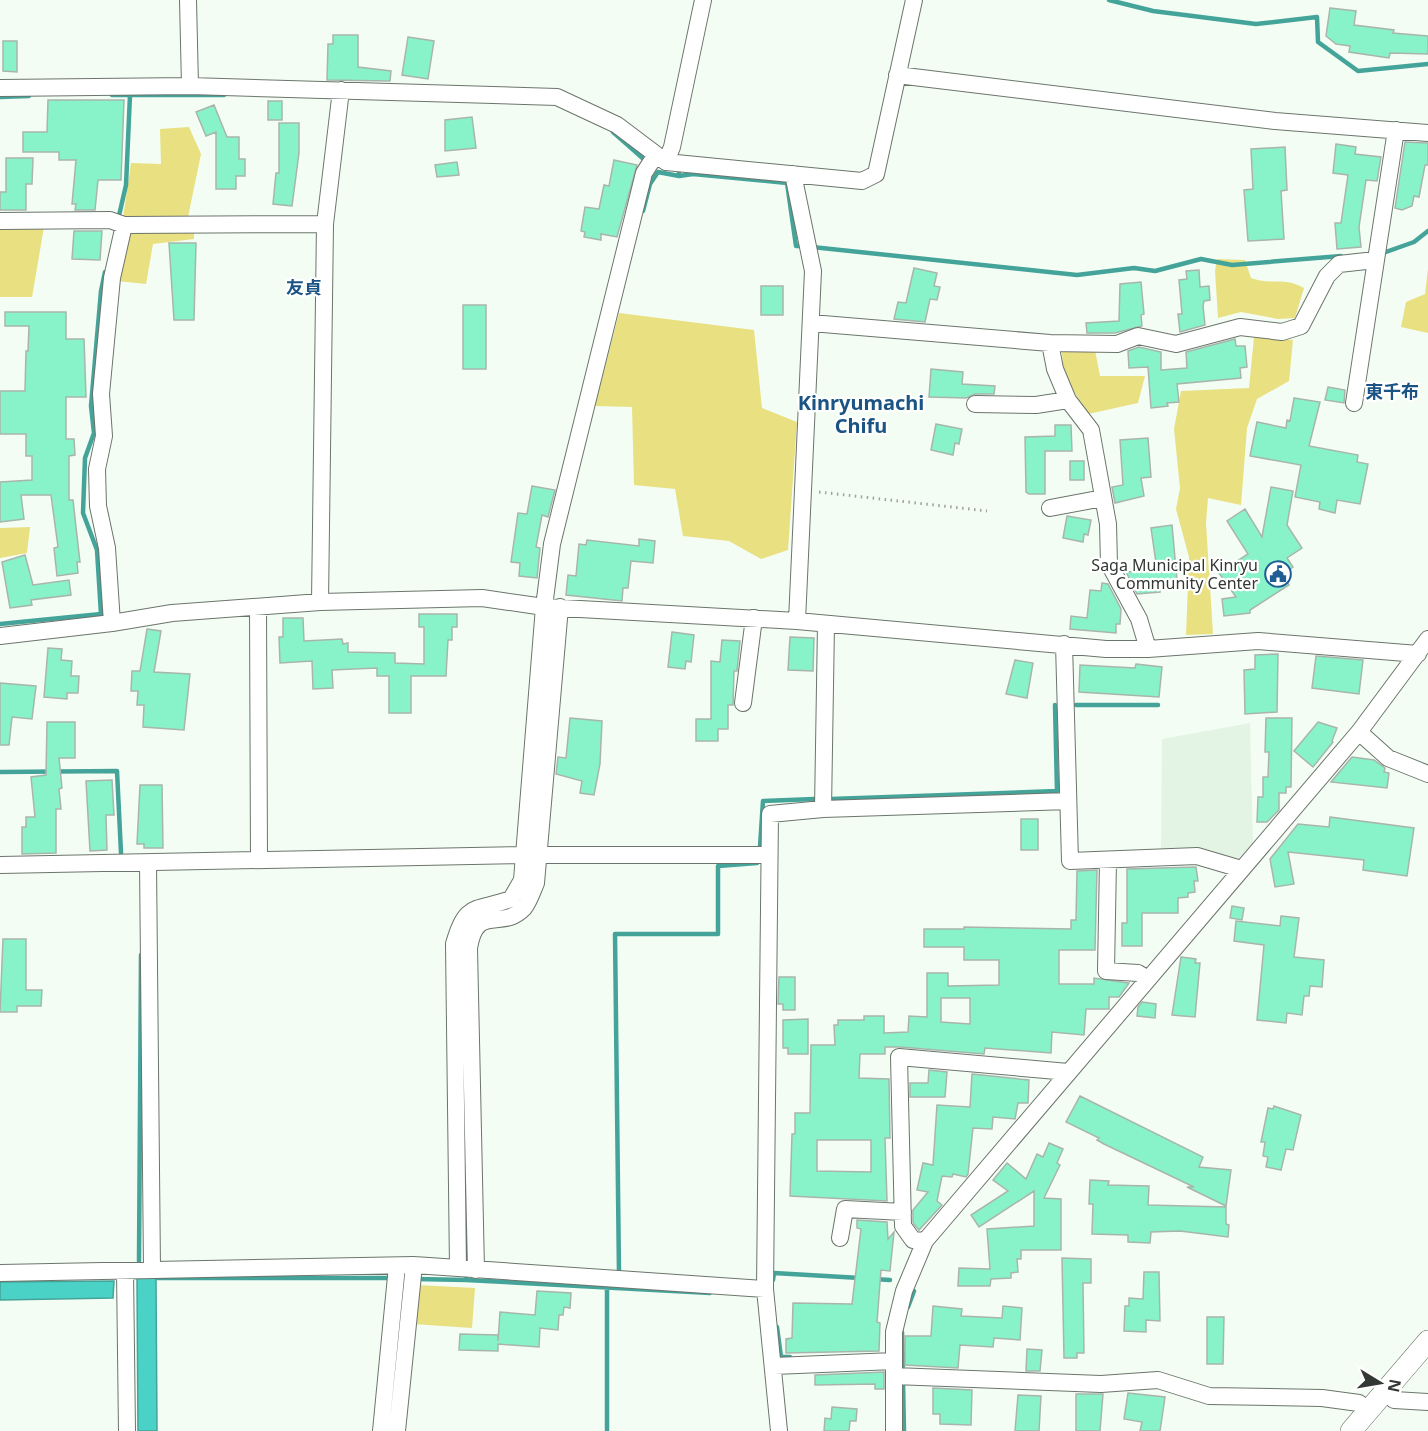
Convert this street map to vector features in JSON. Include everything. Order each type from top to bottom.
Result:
[{"type":"main road","points":[[1351,1431],[1428,1341]]},
{"type":"street","points":[[188,0],[190,86]]},
{"type":"street","points":[[476,1270],[469,948],[472,931],[483,921],[503,919],[524,908],[536,882],[531,856],[552,607],[552,544],[644,173],[672,147],[703,0]]},
{"type":"street","points":[[0,88],[190,86],[340,96],[557,97],[617,125],[661,159],[685,165],[862,181],[876,174],[914,0]]},
{"type":"street","points":[[897,75],[1275,121],[1428,133]]},
{"type":"street","points":[[320,602],[326,224],[340,96]]},
{"type":"street","points":[[1354,403],[1396,130]]},
{"type":"street","points":[[793,174],[813,271],[805,490],[797,621]]},
{"type":"street","points":[[0,221],[326,224]]},
{"type":"street","points":[[112,624],[106,548],[98,506],[97,469],[104,436],[101,394],[117,223]]},
{"type":"street","points":[[811,323],[1050,343],[1117,344],[1138,336],[1176,344],[1240,327],[1282,332],[1301,326],[1327,276],[1339,264],[1377,253]]},
{"type":"street","points":[[1050,343],[1055,369],[1068,400],[1091,430],[1108,524],[1108,564],[1139,619],[1148,649]]},
{"type":"street","points":[[975,404],[1036,405],[1068,400]]},
{"type":"street","points":[[1050,508],[1103,498]]},
{"type":"street","points":[[0,636],[112,624],[172,613],[320,602],[482,598],[552,607],[797,621],[1106,649],[1148,649],[1258,641],[1418,654]]},
{"type":"street","points":[[258,607],[259,859]]},
{"type":"street","points":[[743,703],[754,618]]},
{"type":"street","points":[[823,809],[826,624]]},
{"type":"street","points":[[894,1431],[894,1332],[901,1301],[925,1241],[1359,732],[1428,639]]},
{"type":"street","points":[[1064,644],[1070,861],[1197,856],[1241,869]]},
{"type":"street","points":[[1359,732],[1388,758],[1428,774]]},
{"type":"street","points":[[780,1431],[766,1296],[771,814],[823,809],[1068,801]]},
{"type":"street","points":[[0,865],[259,859],[769,855]]},
{"type":"street","points":[[458,1268],[454,944],[460,921],[479,905],[497,904],[511,899],[522,880],[531,856]]},
{"type":"street","points":[[1108,861],[1106,970],[1138,973],[1148,979]]},
{"type":"street","points":[[148,863],[152,1270]]},
{"type":"street","points":[[925,1241],[913,1240],[903,1226],[899,1057],[1068,1072]]},
{"type":"street","points":[[840,1238],[845,1209],[903,1212]]},
{"type":"street","points":[[0,1273],[126,1284],[152,1270],[405,1273],[458,1268],[766,1296]]},
{"type":"street","points":[[381,1431],[405,1273]]},
{"type":"street","points":[[396,1431],[405,1273]]},
{"type":"street","points":[[126,1284],[127,1431]]},
{"type":"street","points":[[774,1366],[894,1368],[1101,1384],[1158,1380],[1209,1396],[1322,1398],[1359,1403],[1368,1411]]},
{"type":"street","points":[[1385,1393],[1394,1400],[1428,1402]]},
{"type":"path","points":[[805,490],[987,511]]},
{"type":"shaded area","points":[[189,127],[201,154],[188,217],[123,218],[131,163],[161,164],[160,129]]},
{"type":"shaded area","points":[[0,227],[44,227],[32,297],[0,297]]},
{"type":"shaded area","points":[[129,230],[194,231],[194,239],[153,244],[146,284],[117,281]]},
{"type":"shaded area","points":[[1217,259],[1245,260],[1251,278],[1290,282],[1304,288],[1295,318],[1278,319],[1241,312],[1218,318],[1215,271]]},
{"type":"shaded area","points":[[1428,269],[1428,333],[1401,327],[1406,302],[1425,294]]},
{"type":"shaded area","points":[[619,313],[754,330],[762,408],[797,422],[788,550],[761,559],[729,541],[683,536],[675,489],[634,485],[632,407],[595,406]]},
{"type":"shaded area","points":[[1254,337],[1293,340],[1289,381],[1257,399],[1247,428],[1241,505],[1208,498],[1206,523],[1213,634],[1186,635],[1189,557],[1176,509],[1180,488],[1174,429],[1181,391],[1249,388]]},
{"type":"shaded area","points":[[1062,350],[1095,350],[1100,376],[1145,376],[1138,403],[1088,414],[1063,374]]},
{"type":"shaded area","points":[[30,527],[27,553],[0,558],[0,528]]},
{"type":"shaded area","points":[[1250,723],[1253,845],[1238,859],[1197,848],[1161,849],[1162,739]]},
{"type":"shaded area","points":[[417,1285],[475,1288],[472,1328],[413,1324]]},
{"type":"water","points":[[137,1278],[156,1278],[157,1431],[138,1431]]},
{"type":"water","points":[[114,1281],[113,1298],[0,1300],[0,1282]]},
{"type":"building","points":[[1330,8],[1356,11],[1354,25],[1394,30],[1393,33],[1428,36],[1428,54],[1390,53],[1389,58],[1349,52],[1350,46],[1336,44],[1326,36]]},
{"type":"building","points":[[333,35],[358,35],[358,67],[391,71],[390,81],[327,80],[328,44],[333,44]]},
{"type":"building","points":[[408,37],[434,41],[428,79],[402,75]]},
{"type":"building","points":[[3,41],[17,41],[17,72],[3,71]]},
{"type":"building","points":[[48,100],[124,100],[121,180],[98,180],[95,210],[75,210],[76,204],[72,204],[76,160],[59,160],[59,152],[23,152],[23,132],[47,132]]},
{"type":"building","points":[[268,101],[282,101],[282,120],[268,120]]},
{"type":"building","points":[[214,105],[227,137],[239,137],[239,159],[245,159],[245,176],[236,176],[236,189],[216,189],[216,132],[206,136],[196,112]]},
{"type":"building","points":[[472,117],[476,148],[445,151],[445,120]]},
{"type":"building","points":[[279,123],[299,123],[299,153],[292,206],[273,204],[276,173],[279,173]]},
{"type":"building","points":[[1405,142],[1428,143],[1428,165],[1425,165],[1419,197],[1414,196],[1412,206],[1402,210],[1395,208]]},
{"type":"building","points":[[1336,144],[1356,147],[1355,154],[1381,157],[1377,181],[1366,180],[1359,227],[1361,247],[1337,249],[1335,223],[1341,223],[1348,175],[1333,173]]},
{"type":"building","points":[[1285,147],[1287,190],[1281,191],[1284,239],[1248,241],[1244,190],[1253,189],[1251,149]]},
{"type":"building","points":[[6,158],[33,158],[32,184],[26,184],[26,210],[0,210],[0,192],[6,192]]},
{"type":"building","points":[[614,160],[637,165],[617,237],[601,234],[601,240],[584,237],[585,232],[581,231],[585,207],[599,209],[604,185],[609,186]]},
{"type":"building","points":[[457,162],[459,175],[437,177],[435,165]]},
{"type":"building","points":[[74,231],[102,231],[100,260],[72,259]]},
{"type":"building","points":[[169,243],[196,243],[194,320],[174,320]]},
{"type":"building","points":[[914,268],[937,273],[934,286],[940,287],[937,300],[930,299],[925,322],[894,319],[898,302],[906,303]]},
{"type":"building","points":[[1199,270],[1200,287],[1209,286],[1210,300],[1204,301],[1203,306],[1205,325],[1180,332],[1178,314],[1182,314],[1179,280],[1187,279],[1186,271]]},
{"type":"building","points":[[1141,282],[1144,314],[1141,315],[1142,326],[1115,333],[1087,333],[1086,323],[1119,321],[1120,284]]},
{"type":"building","points":[[761,286],[783,286],[783,315],[761,315]]},
{"type":"building","points":[[463,305],[486,305],[486,369],[463,369]]},
{"type":"building","points":[[5,312],[66,312],[66,339],[84,339],[86,397],[66,397],[66,439],[74,439],[75,455],[69,456],[69,500],[73,500],[80,562],[77,562],[78,573],[57,576],[54,548],[58,547],[51,495],[21,495],[24,519],[0,522],[0,482],[32,480],[32,456],[26,456],[26,434],[0,434],[0,391],[25,391],[26,351],[28,351],[29,326],[5,326]]},
{"type":"building","points":[[1235,339],[1236,346],[1245,346],[1247,367],[1240,368],[1241,378],[1177,384],[1179,402],[1167,403],[1168,406],[1151,408],[1148,367],[1129,368],[1128,351],[1139,347],[1161,352],[1161,370],[1187,368],[1186,352]]},
{"type":"building","points":[[931,369],[963,372],[962,384],[995,386],[994,394],[975,394],[966,398],[929,397]]},
{"type":"building","points":[[1328,387],[1345,390],[1344,403],[1325,400]]},
{"type":"building","points":[[1294,398],[1320,402],[1309,446],[1358,455],[1357,462],[1368,464],[1360,504],[1337,500],[1335,513],[1319,509],[1320,502],[1295,497],[1301,465],[1250,456],[1257,422],[1286,428],[1287,420],[1290,421]]},
{"type":"building","points":[[936,424],[962,429],[959,444],[955,443],[953,455],[931,450]]},
{"type":"building","points":[[1055,425],[1071,425],[1072,451],[1045,451],[1045,494],[1029,494],[1026,492],[1025,437],[1055,436]]},
{"type":"building","points":[[1148,438],[1151,477],[1141,478],[1144,496],[1115,503],[1112,487],[1123,485],[1120,440]]},
{"type":"building","points":[[1070,461],[1084,461],[1084,480],[1070,480]]},
{"type":"building","points":[[532,486],[555,490],[548,517],[542,515],[536,547],[540,548],[537,578],[519,576],[520,563],[511,562],[518,513],[527,514]]},
{"type":"building","points":[[1271,487],[1293,491],[1287,525],[1302,548],[1287,558],[1293,567],[1283,574],[1289,585],[1250,610],[1250,613],[1224,616],[1222,599],[1236,597],[1219,573],[1248,554],[1227,521],[1245,509],[1262,537]]},
{"type":"building","points":[[1067,516],[1091,520],[1088,535],[1084,534],[1083,542],[1063,538]]},
{"type":"building","points":[[1172,525],[1177,580],[1159,582],[1160,592],[1137,594],[1126,572],[1157,570],[1151,528]]},
{"type":"building","points":[[639,539],[655,541],[653,563],[631,561],[628,588],[623,588],[622,601],[566,595],[568,575],[576,576],[579,544],[586,545],[587,540],[639,546]]},
{"type":"building","points":[[25,555],[33,585],[69,580],[71,595],[31,600],[32,605],[10,608],[2,562]]},
{"type":"building","points":[[1102,583],[1108,584],[1121,609],[1120,624],[1116,624],[1116,633],[1070,629],[1071,616],[1087,618],[1090,590],[1101,591]]},
{"type":"building","points":[[419,614],[457,614],[457,627],[452,627],[452,640],[448,640],[446,676],[411,676],[411,713],[389,713],[389,676],[377,676],[377,668],[332,670],[333,688],[313,689],[312,661],[280,663],[279,637],[283,637],[283,618],[303,618],[304,641],[342,639],[343,644],[348,643],[348,652],[395,653],[395,663],[424,664],[424,627],[419,627]]},
{"type":"building","points":[[147,629],[161,631],[154,672],[190,674],[184,730],[143,727],[144,705],[137,705],[138,691],[131,691],[132,671],[140,671]]},
{"type":"building","points":[[672,632],[694,635],[691,662],[686,661],[685,669],[668,667]]},
{"type":"building","points":[[790,637],[814,638],[813,671],[788,670]]},
{"type":"building","points":[[722,640],[740,641],[737,671],[734,671],[733,705],[728,705],[728,729],[718,729],[718,741],[696,741],[696,719],[711,719],[711,661],[720,662]]},
{"type":"building","points":[[48,648],[62,649],[61,660],[72,661],[71,676],[79,676],[78,693],[67,693],[67,699],[44,697]]},
{"type":"building","points":[[1278,654],[1277,712],[1245,714],[1244,670],[1255,669],[1255,655]]},
{"type":"building","points":[[1316,656],[1363,660],[1359,694],[1312,688]]},
{"type":"building","points":[[1015,660],[1033,663],[1027,698],[1006,694]]},
{"type":"building","points":[[1136,664],[1162,667],[1159,697],[1079,692],[1080,665],[1135,668]]},
{"type":"building","points":[[0,683],[36,686],[32,719],[12,717],[9,745],[0,745]]},
{"type":"building","points":[[570,718],[602,721],[600,764],[594,795],[580,793],[582,781],[556,774],[558,757],[566,758]]},
{"type":"building","points":[[1266,718],[1292,718],[1291,787],[1286,787],[1286,793],[1279,793],[1279,810],[1267,822],[1257,822],[1258,797],[1263,797],[1263,777],[1268,777],[1269,752],[1265,752]]},
{"type":"building","points":[[47,722],[75,722],[75,758],[59,758],[62,788],[59,789],[61,809],[56,809],[56,853],[22,854],[22,827],[26,827],[26,817],[35,817],[31,777],[46,775]]},
{"type":"building","points":[[1318,722],[1337,728],[1333,742],[1313,767],[1294,751]]},
{"type":"building","points":[[1352,757],[1374,760],[1385,768],[1384,772],[1389,773],[1387,788],[1331,782]]},
{"type":"building","points":[[112,780],[114,815],[106,815],[107,850],[90,851],[86,781]]},
{"type":"building","points":[[140,785],[162,785],[163,848],[144,848],[144,844],[137,844]]},
{"type":"building","points":[[1330,817],[1414,828],[1407,876],[1363,870],[1364,860],[1288,852],[1294,884],[1275,887],[1270,859],[1298,824],[1329,827]]},
{"type":"building","points":[[1021,819],[1038,819],[1038,850],[1021,850]]},
{"type":"building","points":[[1196,867],[1198,881],[1194,881],[1195,892],[1188,893],[1188,897],[1178,898],[1178,913],[1142,913],[1142,946],[1122,946],[1122,923],[1127,923],[1127,869]]},
{"type":"building","points":[[1097,870],[1095,950],[1059,950],[1059,984],[1094,984],[1094,978],[1129,983],[1119,997],[1109,997],[1109,1009],[1086,1009],[1084,1035],[1052,1032],[1051,1053],[985,1048],[984,1054],[885,1047],[885,1054],[860,1054],[859,1078],[889,1079],[890,1138],[885,1138],[887,1201],[790,1196],[795,1113],[810,1113],[811,1045],[835,1045],[834,1025],[838,1025],[838,1020],[864,1020],[864,1016],[884,1016],[884,1033],[908,1032],[909,1016],[927,1017],[927,973],[948,973],[948,986],[999,985],[999,960],[964,960],[964,947],[924,947],[924,929],[964,929],[964,927],[1071,929],[1071,920],[1076,920],[1077,871]],"holes":[[[941,998],[970,998],[970,1024],[941,1022]],[[817,1140],[871,1140],[871,1172],[817,1171]]]},
{"type":"building","points":[[1232,906],[1244,908],[1242,920],[1230,918]]},
{"type":"building","points":[[1281,916],[1299,918],[1294,957],[1324,960],[1322,987],[1310,986],[1309,996],[1304,996],[1302,1015],[1287,1013],[1286,1023],[1257,1020],[1264,945],[1234,941],[1236,921],[1280,926]]},
{"type":"building","points":[[3,939],[26,939],[26,990],[42,990],[41,1006],[17,1006],[17,1012],[0,1012]]},
{"type":"building","points":[[1181,957],[1196,959],[1195,963],[1200,963],[1195,1017],[1172,1015]]},
{"type":"building","points":[[779,977],[795,977],[795,1010],[783,1010],[783,1004],[778,1004]]},
{"type":"building","points":[[1142,1002],[1156,1004],[1155,1018],[1137,1016],[1138,1007]]},
{"type":"building","points":[[808,1019],[808,1054],[788,1054],[788,1048],[783,1048],[783,1020]]},
{"type":"building","points":[[929,1070],[947,1072],[945,1097],[910,1097],[910,1083],[928,1083]]},
{"type":"building","points":[[972,1074],[1029,1080],[1028,1103],[1018,1103],[1015,1119],[993,1117],[992,1129],[973,1128],[968,1174],[966,1177],[953,1174],[952,1177],[942,1176],[937,1201],[942,1205],[919,1230],[913,1223],[913,1210],[928,1192],[917,1190],[923,1163],[933,1165],[937,1105],[970,1107]]},
{"type":"building","points":[[1080,1096],[1203,1157],[1199,1167],[1231,1170],[1226,1206],[1187,1187],[1194,1187],[1104,1144],[1097,1140],[1099,1138],[1066,1122]]},
{"type":"building","points":[[1274,1106],[1301,1115],[1293,1150],[1286,1149],[1281,1170],[1266,1167],[1268,1157],[1263,1156],[1265,1142],[1261,1142],[1268,1108],[1273,1109]]},
{"type":"building","points":[[1049,1143],[1063,1149],[1057,1163],[1060,1165],[1044,1198],[1061,1199],[1061,1250],[1021,1250],[1021,1259],[1017,1259],[1018,1272],[1011,1273],[1011,1278],[991,1279],[990,1286],[958,1286],[959,1268],[990,1269],[987,1229],[1034,1226],[1034,1191],[979,1227],[971,1215],[1008,1191],[993,1180],[1007,1163],[1026,1179],[1037,1154],[1043,1157]]},
{"type":"building","points":[[1090,1180],[1109,1181],[1108,1185],[1149,1186],[1148,1205],[1226,1207],[1228,1237],[1180,1231],[1151,1232],[1150,1243],[1128,1242],[1128,1235],[1092,1234],[1093,1204],[1089,1204]]},
{"type":"building","points":[[857,1220],[887,1222],[888,1239],[894,1232],[890,1271],[881,1270],[877,1322],[880,1323],[879,1351],[786,1353],[786,1339],[792,1338],[793,1303],[852,1304],[861,1229],[857,1228]]},
{"type":"building","points":[[1062,1258],[1091,1259],[1091,1283],[1083,1283],[1084,1353],[1077,1353],[1077,1358],[1064,1358]]},
{"type":"building","points":[[1144,1272],[1159,1272],[1160,1321],[1146,1320],[1146,1332],[1124,1331],[1125,1306],[1129,1306],[1129,1298],[1143,1299]]},
{"type":"building","points":[[537,1291],[571,1293],[570,1308],[564,1307],[563,1315],[559,1315],[558,1330],[540,1328],[539,1347],[498,1344],[498,1351],[459,1350],[460,1334],[498,1335],[498,1341],[500,1312],[535,1315]]},
{"type":"building","points":[[933,1306],[962,1309],[961,1316],[1002,1318],[1003,1306],[1022,1308],[1020,1340],[994,1338],[993,1347],[960,1345],[958,1368],[905,1365],[905,1336],[931,1336]]},
{"type":"building","points":[[1207,1317],[1224,1317],[1223,1364],[1207,1364]]},
{"type":"building","points":[[1027,1349],[1042,1350],[1040,1371],[1026,1371]]},
{"type":"building","points":[[884,1372],[884,1389],[875,1389],[875,1384],[815,1385],[815,1375]]},
{"type":"building","points":[[933,1388],[972,1390],[971,1425],[940,1424],[940,1414],[933,1414]]},
{"type":"building","points":[[1128,1393],[1165,1397],[1160,1431],[1140,1431],[1142,1422],[1124,1419]]},
{"type":"building","points":[[1076,1394],[1103,1394],[1100,1431],[1076,1431]]},
{"type":"building","points":[[1018,1395],[1041,1396],[1039,1431],[1015,1431]]},
{"type":"building","points":[[832,1407],[857,1409],[856,1421],[850,1421],[849,1431],[824,1431],[825,1418],[831,1419]]},
{"type":"waterway","points":[[1109,0],[1153,11],[1256,24],[1317,17],[1318,42],[1358,71],[1428,64]]},
{"type":"waterway","points":[[112,95],[224,95]]},
{"type":"waterway","points":[[118,220],[126,185],[130,95]]},
{"type":"waterway","points":[[0,97],[29,96]]},
{"type":"waterway","points":[[613,132],[647,162]]},
{"type":"waterway","points":[[643,211],[650,184],[658,172],[679,176],[679,173]]},
{"type":"waterway","points":[[679,176],[693,174],[787,183],[796,246],[803,246]]},
{"type":"waterway","points":[[1380,254],[1414,242],[1428,231]]},
{"type":"waterway","points":[[812,247],[1077,275],[1134,268],[1155,271],[1201,259],[1232,265],[1341,256]]},
{"type":"waterway","points":[[0,624],[101,614],[97,550],[83,513],[85,458],[94,433],[91,406],[101,291],[105,272]]},
{"type":"waterway","points":[[831,799],[1057,791],[1055,705]]},
{"type":"waterway","points":[[1076,705],[1158,705]]},
{"type":"waterway","points":[[0,772],[117,771],[121,853]]},
{"type":"waterway","points":[[760,847],[763,801],[815,799]]},
{"type":"waterway","points":[[619,1274],[615,934],[718,934],[718,866],[757,863]]},
{"type":"waterway","points":[[139,1261],[141,955]]},
{"type":"waterway","points":[[416,1279],[466,1280],[465,1146]]},
{"type":"waterway","points":[[773,1280],[774,1273],[860,1278]]},
{"type":"waterway","points":[[157,1278],[392,1278]]},
{"type":"waterway","points":[[874,1279],[890,1280]]},
{"type":"waterway","points":[[466,1280],[710,1293]]},
{"type":"waterway","points":[[607,1288],[607,1431]]},
{"type":"waterway","points":[[908,1307],[914,1291]]},
{"type":"waterway","points":[[777,1327],[781,1357],[790,1357]]},
{"type":"waterway","points":[[902,1332],[903,1366]]},
{"type":"waterway","points":[[903,1382],[904,1431]]},
{"type":"place","name":"Saga Municipal Kinryu Community Center","points":[[1278,574]]},
{"type":"district","name":"友貞","points":[[304,288]]},
{"type":"district","name":"東千布","points":[[1392,392]]},
{"type":"district","name":"Kinryumachi Chifu","points":[[861,414]]}]
